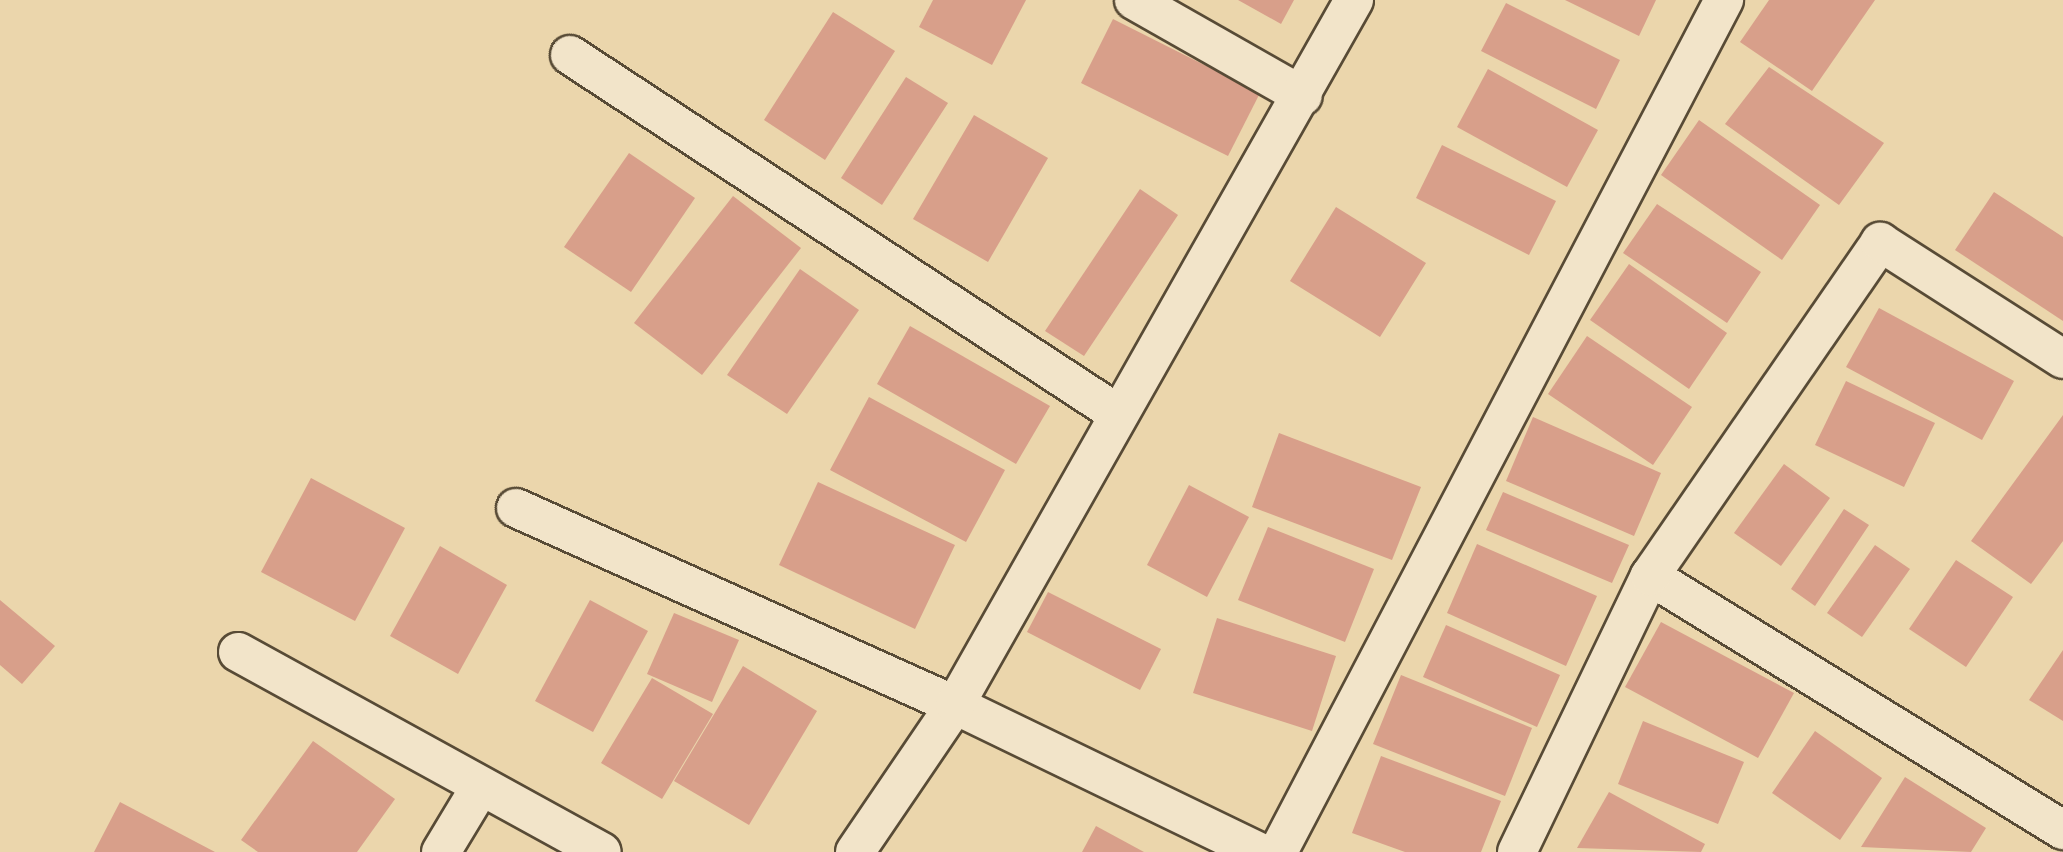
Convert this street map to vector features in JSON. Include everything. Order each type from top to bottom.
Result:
[{"type":"street","points":[[1134,0],[1303,96]]},
{"type":"street","points":[[855,852],[955,705],[1118,414],[1303,96],[1354,0]]},
{"type":"street","points":[[1278,852],[1724,0]]},
{"type":"street","points":[[570,55],[1118,414]]},
{"type":"street","points":[[1517,852],[1650,576],[1880,242],[2063,359]]},
{"type":"street","points":[[516,508],[955,705],[1259,852]]},
{"type":"street","points":[[1650,576],[2063,830]]},
{"type":"street","points":[[238,652],[479,789],[602,852]]},
{"type":"street","points":[[441,852],[479,789]]},
{"type":"building","points":[[933,0],[1026,0],[992,65],[919,27]]},
{"type":"building","points":[[1238,0],[1294,0],[1281,24]]},
{"type":"building","points":[[1565,0],[1656,0],[1639,36]]},
{"type":"building","points":[[1769,0],[1875,0],[1812,91],[1740,42]]},
{"type":"building","points":[[1506,3],[1620,60],[1596,109],[1481,51]]},
{"type":"building","points":[[833,12],[895,51],[825,160],[764,120]]},
{"type":"building","points":[[1113,19],[1260,93],[1228,156],[1081,83]]},
{"type":"building","points":[[1769,67],[1884,143],[1839,205],[1725,124]]},
{"type":"building","points":[[1488,69],[1598,130],[1567,187],[1457,127]]},
{"type":"building","points":[[906,77],[948,103],[882,205],[841,178]]},
{"type":"building","points":[[974,115],[1048,158],[988,262],[913,219]]},
{"type":"building","points":[[1699,120],[1820,205],[1782,260],[1661,175]]},
{"type":"building","points":[[1442,145],[1556,201],[1529,255],[1416,198]]},
{"type":"building","points":[[629,153],[695,198],[631,292],[564,247]]},
{"type":"building","points":[[1140,189],[1178,215],[1084,356],[1045,331]]},
{"type":"building","points":[[1994,192],[2063,237],[2063,321],[1955,250]]},
{"type":"building","points":[[733,196],[801,248],[702,375],[634,323]]},
{"type":"building","points":[[1657,204],[1761,272],[1727,323],[1623,253]]},
{"type":"building","points":[[1336,207],[1426,263],[1380,337],[1290,281]]},
{"type":"building","points":[[1629,264],[1727,333],[1689,389],[1590,320]]},
{"type":"building","points":[[800,269],[859,310],[787,414],[727,375]]},
{"type":"building","points":[[1879,308],[2014,381],[1982,440],[1846,367]]},
{"type":"building","points":[[910,326],[1050,406],[1016,464],[877,384]]},
{"type":"building","points":[[1587,336],[1692,407],[1653,465],[1548,394]]},
{"type":"building","points":[[1846,381],[1935,423],[1904,487],[1815,445]]},
{"type":"building","points":[[869,397],[1005,470],[966,542],[830,470]]},
{"type":"building","points":[[2063,415],[2063,541],[2031,584],[1971,541]]},
{"type":"building","points":[[1533,417],[1661,473],[1634,536],[1506,481]]},
{"type":"building","points":[[1279,433],[1421,487],[1392,560],[1252,507]]},
{"type":"building","points":[[1784,464],[1830,498],[1781,566],[1734,533]]},
{"type":"building","points":[[311,478],[405,528],[355,621],[261,572]]},
{"type":"building","points":[[818,482],[955,545],[915,629],[779,565]]},
{"type":"building","points":[[1189,485],[1249,517],[1207,597],[1147,565]]},
{"type":"building","points":[[1503,492],[1629,545],[1612,583],[1486,530]]},
{"type":"building","points":[[1844,509],[1869,525],[1815,606],[1791,589]]},
{"type":"building","points":[[1268,527],[1374,569],[1345,642],[1238,600]]},
{"type":"building","points":[[1477,544],[1597,596],[1566,666],[1447,613]]},
{"type":"building","points":[[1875,545],[1910,569],[1862,637],[1827,613]]},
{"type":"building","points":[[440,546],[507,585],[458,674],[390,636]]},
{"type":"building","points":[[1956,560],[2013,597],[1966,667],[1909,629]]},
{"type":"building","points":[[1048,592],[1161,649],[1140,690],[1027,632]]},
{"type":"building","points":[[0,600],[55,646],[22,684],[0,665]]},
{"type":"building","points":[[590,600],[648,631],[593,732],[535,701]]},
{"type":"building","points":[[674,613],[739,640],[712,702],[647,674]]},
{"type":"building","points":[[1217,618],[1336,656],[1312,731],[1193,693]]},
{"type":"building","points":[[1661,622],[1794,693],[1758,758],[1625,687]]},
{"type":"building","points":[[1446,625],[1560,675],[1537,727],[1423,677]]},
{"type":"building","points":[[2063,650],[2063,721],[2029,700]]},
{"type":"building","points":[[743,666],[817,711],[749,825],[674,781]]},
{"type":"building","points":[[1401,675],[1532,728],[1505,796],[1373,744]]},
{"type":"building","points":[[652,678],[713,714],[662,799],[601,763]]},
{"type":"building","points":[[1643,721],[1744,762],[1718,824],[1618,784]]},
{"type":"building","points":[[1815,731],[1882,778],[1840,840],[1772,793]]},
{"type":"building","points":[[313,741],[395,799],[357,852],[258,852],[241,840]]},
{"type":"building","points":[[1381,756],[1501,801],[1481,852],[1405,852],[1352,833]]},
{"type":"building","points":[[1905,777],[1986,828],[1971,852],[1861,847]]},
{"type":"building","points":[[1609,792],[1705,844],[1701,852],[1577,848]]},
{"type":"building","points":[[120,802],[215,852],[94,852]]},
{"type":"building","points":[[1096,826],[1144,852],[1082,852]]}]
